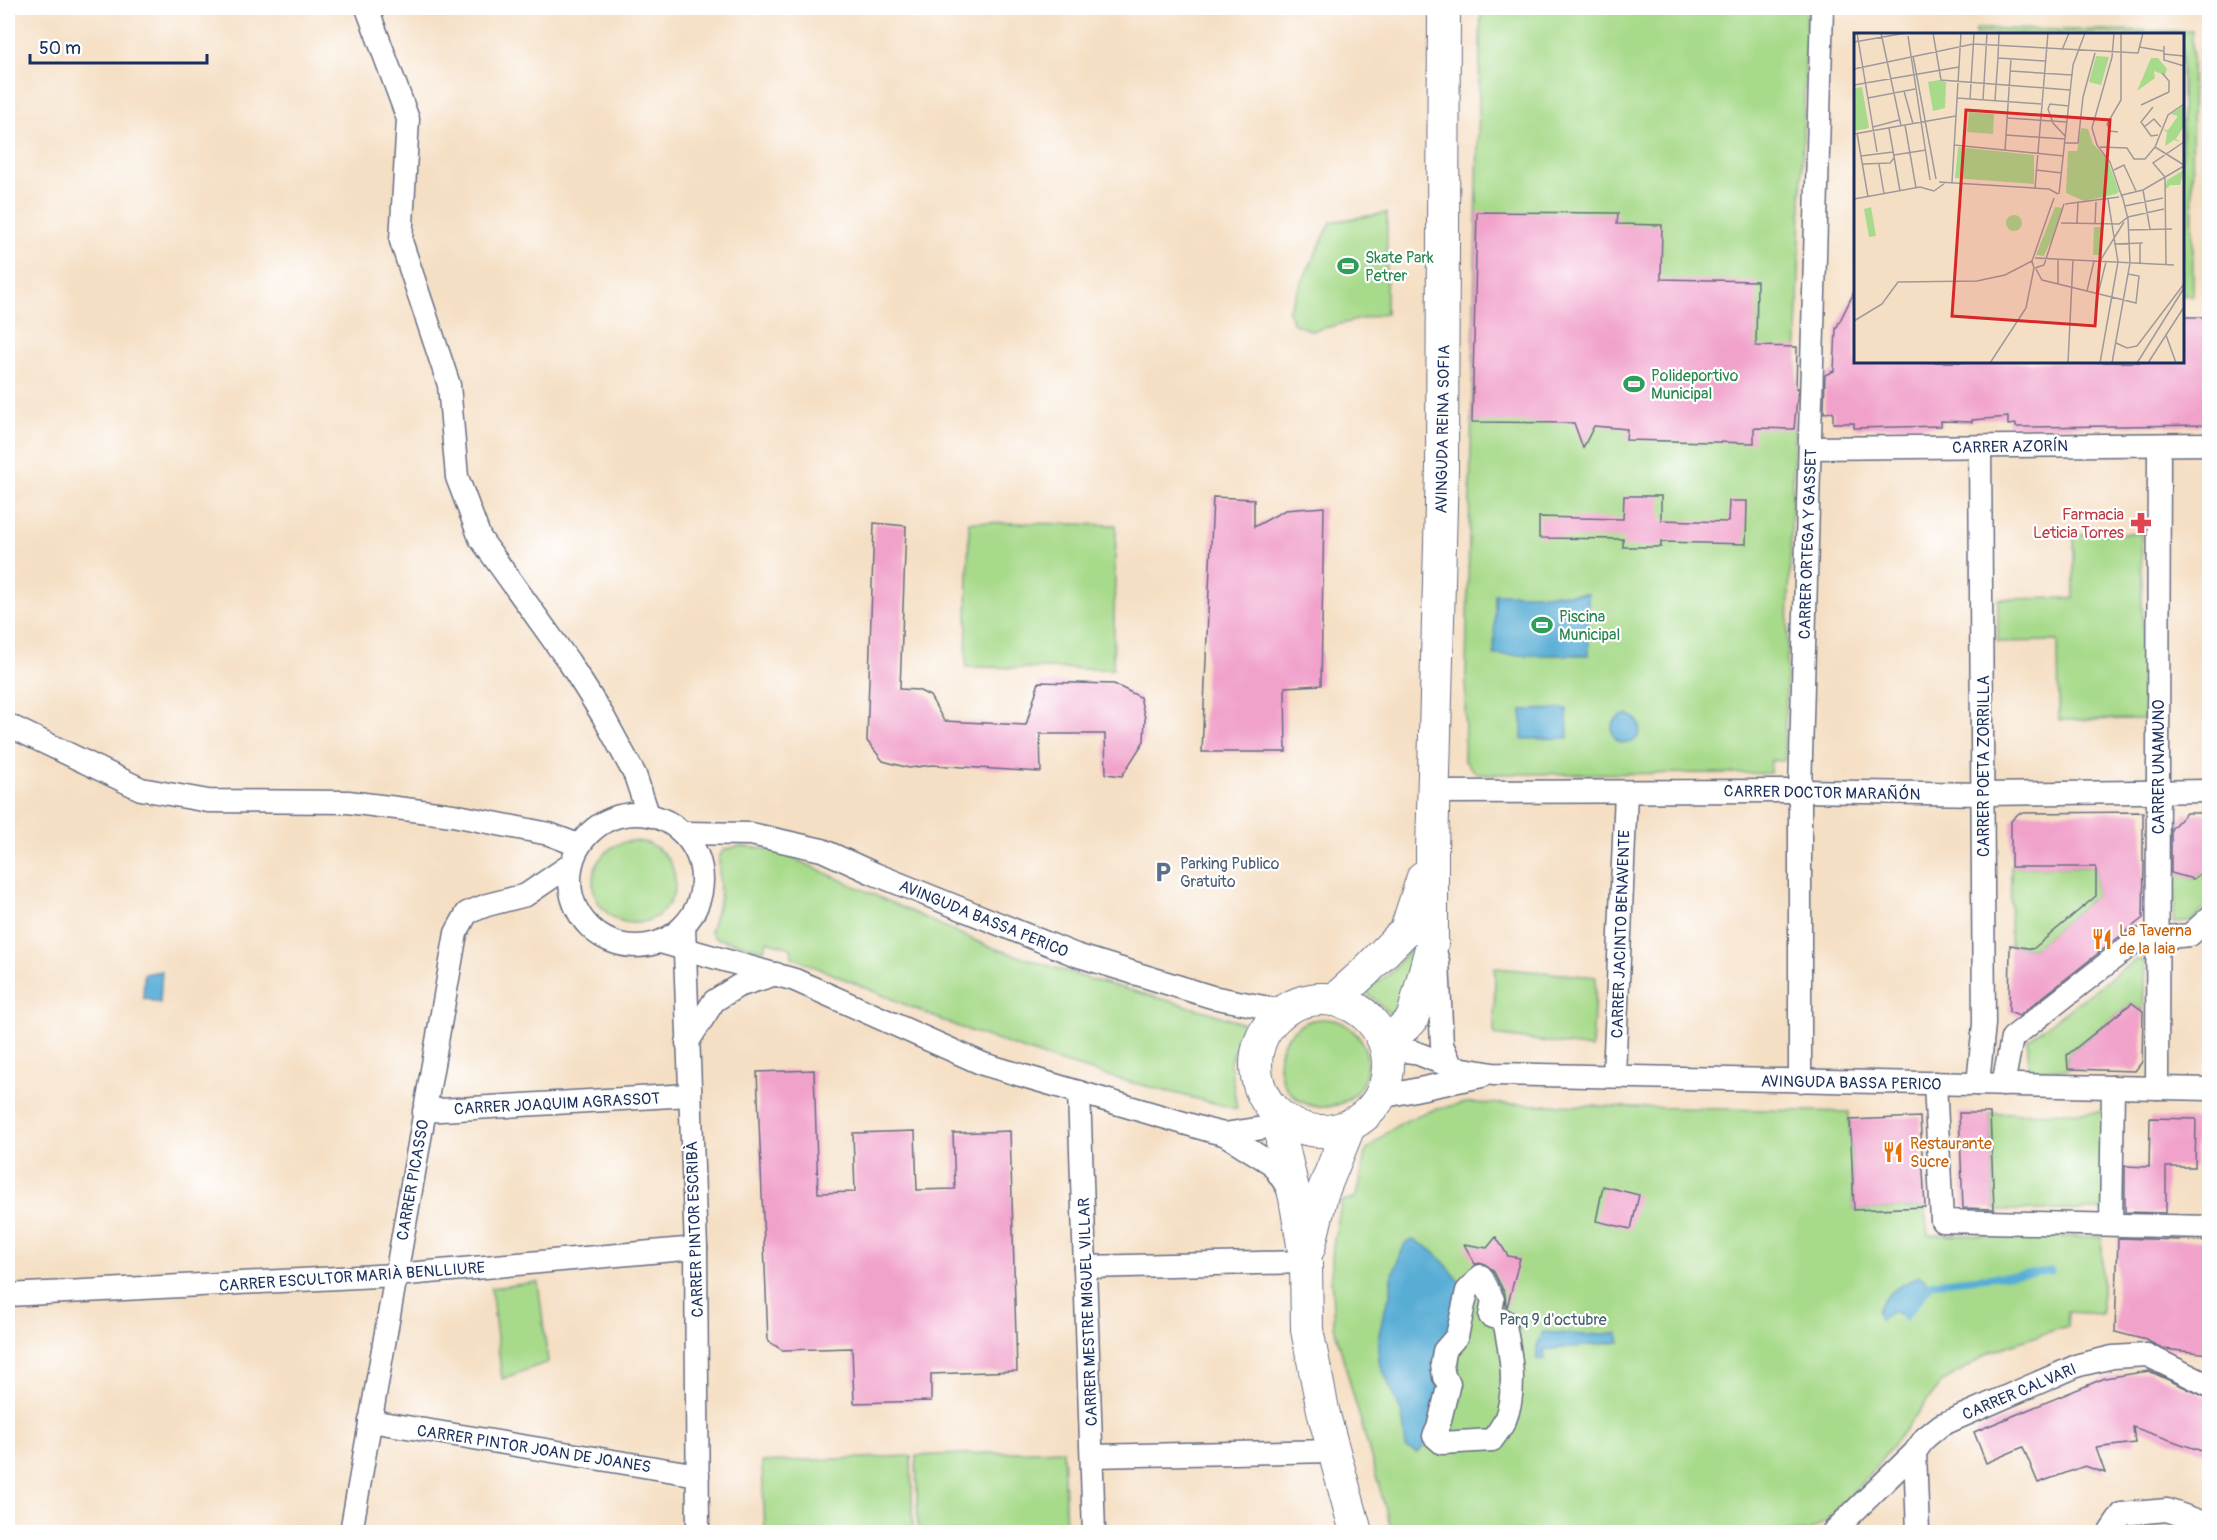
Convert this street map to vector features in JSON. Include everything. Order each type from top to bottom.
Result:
[{"type":"street","points":[[367,8],[408,118],[401,241],[449,385],[458,477],[480,538],[568,662],[603,716],[635,775],[648,814]]},
{"type":"street","name":"AVINGUDA REINA SOFIA","points":[[1386,1046],[1412,1020],[1432,944],[1431,850],[1443,460],[1444,8]]},
{"type":"street","name":"CARRER ORTEGA Y GASSET","points":[[1800,1082],[1800,791],[1822,8]]},
{"type":"street","name":"CARRER AZORÍN","points":[[1810,448],[2210,444]]},
{"type":"street","name":"CARRER UNAMUNO","points":[[2157,1088],[2159,445]]},
{"type":"street","name":"CARRER POETA ZORRILLA","points":[[1978,1084],[1984,1024],[1980,447]]},
{"type":"street","points":[[8,725],[141,789],[208,801],[348,802],[453,815],[549,834],[574,855]]},
{"type":"street","name":"CARRER DOCTOR MARAÑÓN","points":[[1434,792],[1800,791],[1983,794],[2210,791]]},
{"type":"street","name":"CARRER JACINTO BENAVENTE","points":[[1614,1077],[1626,792]]},
{"type":"street","points":[[621,814],[648,814],[668,821],[684,833],[698,854],[703,879],[698,904],[684,926],[660,942],[636,947],[613,943],[592,931],[577,912],[570,889],[574,855],[597,825],[621,814]]},
{"type":"street","name":"AVINGUDA BASSA PERICO","points":[[684,833],[752,834],[822,850],[882,877],[1076,955],[1212,997],[1284,1011]]},
{"type":"street","name":"AVINGUDA REINA SOFIA","points":[[1334,1000],[1406,930],[1431,850]]},
{"type":"street","name":"CARRER PICASSO","points":[[351,1533],[456,933],[467,913],[487,905],[526,895],[574,855]]},
{"type":"street","points":[[2003,1085],[2012,1038],[2137,940],[2190,935],[2210,917]]},
{"type":"street","name":"CARRER PINTOR ESCRIBÀ","points":[[684,926],[696,1248],[698,1533]]},
{"type":"street","points":[[660,942],[776,974],[983,1064],[1224,1134],[1272,1164],[1295,1198]]},
{"type":"street","name":"AVINGUDA REINA SOFIA","points":[[1432,944],[1438,961],[1442,1045],[1452,1067]]},
{"type":"street","points":[[687,1042],[714,1001],[738,986],[776,974]]},
{"type":"street","points":[[1308,1000],[1334,1000],[1351,1005],[1377,1027],[1386,1046],[1388,1074],[1381,1097],[1367,1115],[1349,1126],[1328,1132],[1308,1131],[1281,1118],[1266,1102],[1258,1083],[1256,1063],[1264,1034],[1269,1025],[1284,1011],[1308,1000]]},
{"type":"street","points":[[1984,1024],[2012,1038]]},
{"type":"street","name":"AVINGUDA BASSA PERICO","points":[[1386,1046],[1414,1052],[1452,1067],[1494,1074],[2210,1089]]},
{"type":"street","name":"AVINGUDA BASSA PERICO","points":[[1381,1097],[1494,1074]]},
{"type":"street","points":[[1935,1083],[1942,1221],[2210,1227]]},
{"type":"street","points":[[2111,1224],[2113,1087]]},
{"type":"street","name":"CARRER MESTRE MIGUEL VILLAR","points":[[1079,1092],[1094,1533]]},
{"type":"street","name":"CARRER JOAQUIM AGRASSOT","points":[[424,1111],[689,1095]]},
{"type":"street","points":[[1224,1134],[1263,1128],[1281,1118]]},
{"type":"street","points":[[1281,1118],[1282,1142],[1306,1262],[1307,1330],[1333,1451],[1356,1533]]},
{"type":"street","points":[[1306,1262],[1322,1194],[1349,1126]]},
{"type":"street","name":"CARRER ESCULTOR MARIÀ BENLLIURE","points":[[8,1295],[396,1275],[696,1248]]},
{"type":"street","points":[[1085,1267],[1306,1262]]},
{"type":"street","points":[[1480,1276],[1493,1300],[1490,1316],[1504,1320],[1512,1373],[1510,1401],[1505,1420],[1492,1440],[1442,1443],[1434,1436],[1449,1383],[1444,1377],[1442,1364],[1444,1351],[1457,1336],[1467,1291],[1480,1276]]},
{"type":"street","points":[[2147,1356],[2210,1370]]},
{"type":"street","name":"CARRER CALVARI","points":[[1833,1533],[1915,1452],[1925,1438],[1941,1425],[2079,1365],[2113,1357],[2147,1356],[2210,1386]]},
{"type":"street","name":"CARRER PINTOR JOAN DE JOANES","points":[[370,1421],[698,1475]]},
{"type":"street","points":[[1092,1455],[1333,1451]]},
{"type":"street","points":[[1915,1452],[1918,1533]]},
{"type":"street","points":[[2110,1533],[2122,1514],[2167,1510],[2208,1527]]},
{"type":"green space","name":"Polideportivo Municipal","points":[[1481,8],[1807,8],[1784,761],[1771,760],[1770,773],[1477,774],[1464,760]]},
{"type":"green space","points":[[1975,29],[2192,31],[2193,295],[2184,295],[2184,33],[1975,33]]},
{"type":"green space","name":"Skate Park Petrer","points":[[1387,213],[1386,313],[1312,331],[1294,324],[1288,311],[1331,222]]},
{"type":"green space","points":[[969,522],[1116,525],[1113,669],[966,667]]},
{"type":"green space","points":[[2141,533],[2144,719],[2059,720],[2058,641],[1998,642],[1998,599],[2074,598],[2074,534]]},
{"type":"green space","points":[[634,841],[650,844],[663,853],[672,866],[675,882],[672,898],[663,911],[650,920],[634,923],[618,920],[605,911],[596,898],[593,882],[596,866],[605,853],[618,844]]},
{"type":"green space","points":[[739,846],[775,850],[987,946],[1244,1024],[1230,1063],[1237,1109],[1051,1059],[956,1026],[792,957],[791,948],[767,941],[764,950],[715,938],[710,932],[720,899],[719,857],[724,850]]},
{"type":"green space","points":[[2011,867],[2096,867],[2096,896],[2033,949],[2010,945]]},
{"type":"green space","points":[[2209,867],[2209,905],[2190,922],[2173,923],[2176,874],[2193,879]]},
{"type":"green space","points":[[1419,935],[1402,1016],[1394,1017],[1368,994],[1368,989],[1392,972]]},
{"type":"green space","points":[[2135,960],[2145,961],[2143,1011],[2132,1003],[2067,1055],[2068,1069],[2028,1070],[2028,1040]]},
{"type":"green space","points":[[1495,968],[1596,977],[1592,1048],[1494,1035]]},
{"type":"green space","points":[[1323,1019],[1340,1023],[1354,1032],[1363,1046],[1367,1063],[1363,1080],[1354,1094],[1340,1103],[1323,1107],[1306,1103],[1292,1094],[1283,1080],[1279,1063],[1283,1046],[1292,1032],[1306,1023]]},
{"type":"green space","name":"Parq 9 d'octubre","points":[[1466,1103],[1849,1112],[1854,1210],[1925,1207],[1928,1235],[2102,1237],[2102,1314],[2068,1312],[2067,1326],[1992,1351],[1941,1383],[1871,1473],[1825,1522],[1808,1532],[1392,1532],[1334,1326],[1331,1275],[1333,1245],[1342,1201],[1356,1198],[1368,1149],[1386,1133],[1407,1120],[1429,1111]]},
{"type":"green space","points":[[2104,1112],[2104,1210],[1994,1210],[1990,1113]]},
{"type":"green space","points":[[538,1282],[548,1362],[502,1379],[491,1288]]},
{"type":"green space","points":[[1063,1450],[1066,1532],[918,1532],[916,1456]]},
{"type":"green space","points":[[911,1456],[913,1532],[765,1532],[762,1462]]},
{"type":"water","name":"Piscina Municipal","points":[[1495,594],[1588,594],[1589,655],[1494,655]]},
{"type":"water","points":[[1567,709],[1568,738],[1522,739],[1522,710]]},
{"type":"water","points":[[1626,715],[1636,719],[1640,729],[1636,739],[1626,743],[1616,739],[1612,729],[1616,719]]},
{"type":"water","points":[[162,971],[160,1003],[143,998],[144,974]]},
{"type":"water","points":[[1412,1240],[1421,1243],[1436,1254],[1467,1291],[1426,1443],[1418,1453],[1406,1448],[1402,1414],[1379,1361],[1379,1334],[1391,1294],[1391,1278],[1405,1243]]},
{"type":"water","points":[[1919,1276],[1926,1280],[1923,1291],[1905,1317],[1893,1311],[1880,1320],[1877,1311],[1885,1298],[1895,1289]]},
{"type":"water","points":[[1543,1332],[1584,1335],[1618,1333],[1620,1342],[1544,1350],[1545,1359],[1537,1360],[1537,1346]]},
{"type":"building","points":[[1477,212],[1618,213],[1617,224],[1662,225],[1661,279],[1757,281],[1756,346],[1797,347],[1796,389],[1798,388],[1794,429],[1754,428],[1754,443],[1626,440],[1627,429],[1594,426],[1583,448],[1574,423],[1472,422]]},
{"type":"building","points":[[1854,292],[1854,363],[2184,363],[2184,317],[2210,317],[2210,425],[2016,427],[2016,424],[2008,425],[2008,417],[1972,420],[1972,422],[1941,421],[1941,426],[1854,428],[1854,423],[1833,423],[1833,412],[1824,413],[1825,375],[1834,371],[1836,329]]},
{"type":"building","points":[[1624,496],[1661,496],[1661,520],[1728,522],[1729,501],[1747,501],[1746,544],[1661,542],[1661,547],[1623,547],[1623,539],[1539,538],[1539,517],[1623,519]]},
{"type":"building","points":[[1213,497],[1254,499],[1254,527],[1285,510],[1324,507],[1321,685],[1285,687],[1286,752],[1202,752]]},
{"type":"building","points":[[874,523],[906,526],[900,689],[918,690],[930,696],[944,721],[1026,725],[1039,682],[1114,684],[1140,697],[1145,718],[1144,741],[1122,776],[1106,774],[1105,734],[1040,734],[1041,772],[932,765],[909,768],[883,761],[867,741]]},
{"type":"building","points":[[2143,812],[2143,918],[2019,1016],[2009,1012],[2010,945],[2033,949],[2096,896],[2096,867],[2011,867],[2011,821],[2019,813]]},
{"type":"building","points":[[2186,813],[2210,813],[2210,867],[2193,879],[2171,873],[2171,829]]},
{"type":"building","points":[[2132,1003],[2143,1011],[2142,1062],[2135,1071],[2068,1069],[2067,1055]]},
{"type":"building","points":[[814,1070],[818,1193],[855,1192],[853,1133],[915,1131],[917,1190],[955,1189],[953,1133],[1010,1131],[1017,1371],[931,1374],[931,1401],[854,1403],[852,1348],[782,1350],[768,1341],[757,1072]]},
{"type":"building","points":[[1959,1113],[1990,1113],[1994,1209],[1963,1208]]},
{"type":"building","points":[[1920,1117],[1925,1207],[1854,1210],[1850,1120]]},
{"type":"building","points":[[2150,1118],[2196,1119],[2195,1167],[2166,1167],[2166,1213],[2125,1212],[2125,1166],[2149,1167]]},
{"type":"building","points":[[1603,1186],[1639,1195],[1631,1229],[1596,1221]]},
{"type":"building","points":[[1496,1237],[1508,1256],[1520,1258],[1507,1307],[1505,1294],[1493,1270],[1483,1263],[1475,1264],[1464,1244],[1487,1248]]},
{"type":"building","points":[[2118,1238],[2210,1241],[2210,1354],[2164,1349],[2146,1340],[2115,1332]]},
{"type":"building","points":[[2149,1371],[2210,1399],[2210,1454],[2133,1427],[2135,1443],[2096,1448],[2105,1473],[2085,1466],[2038,1483],[2023,1447],[1986,1463],[1974,1432],[2105,1378]]},
{"type":"waterway","points":[[1905,1317],[1932,1283],[2051,1271]]},
{"type":"place","name":"Skate Park Petrer","points":[[1348,266]]},
{"type":"place","name":"Polideportivo Municipal","points":[[1634,384]]},
{"type":"place","name":"Farmacia Leticia Torres","points":[[2141,523]]},
{"type":"place","name":"Piscina Municipal","points":[[1542,625]]},
{"type":"place","name":"Parking Publico Gratuito","points":[[1163,872]]},
{"type":"place","name":"La Taverna de la Iaia","points":[[2102,939]]},
{"type":"place","name":"Restaurante Sucre","points":[[1893,1152]]}]
